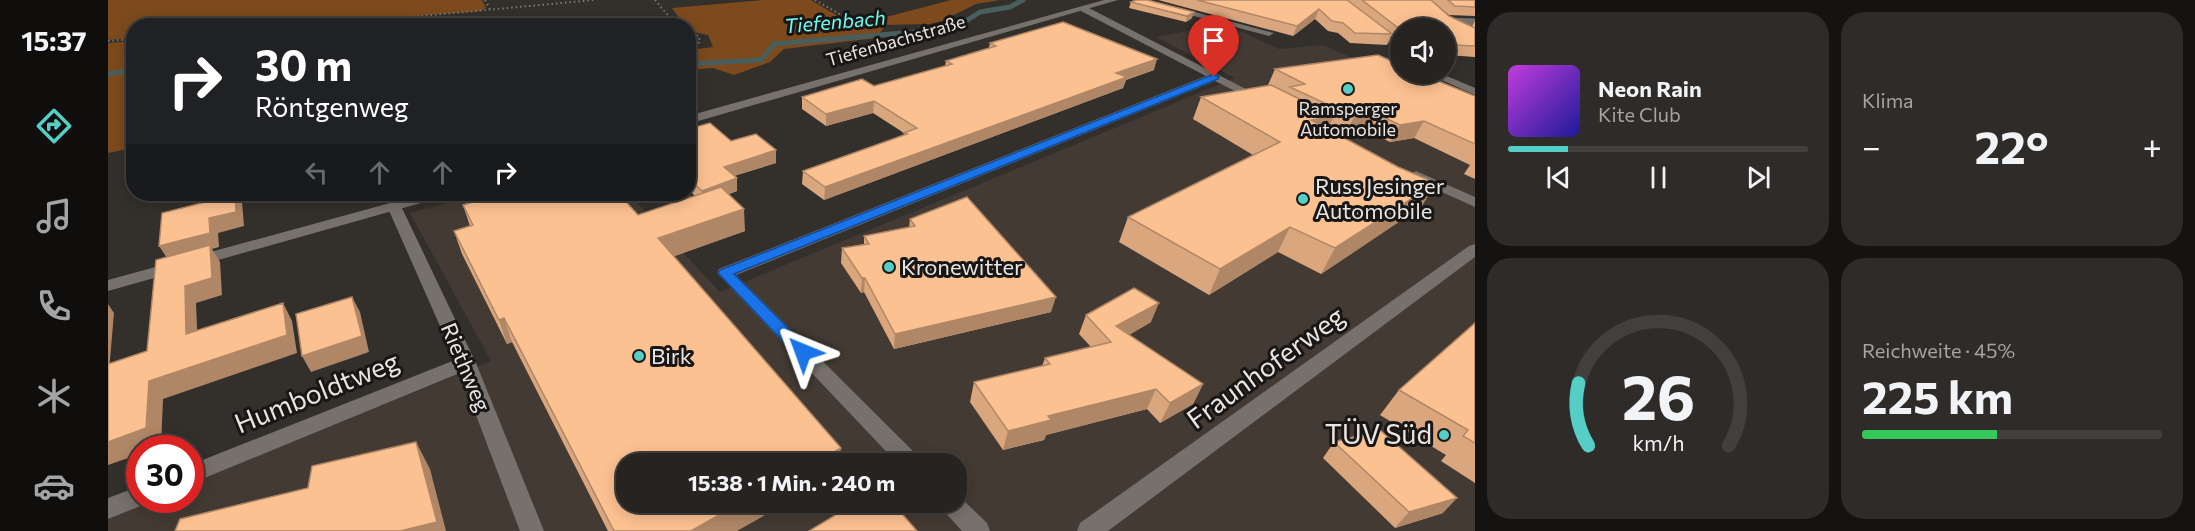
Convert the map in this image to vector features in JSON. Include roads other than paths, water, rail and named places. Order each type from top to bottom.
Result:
[{"type":"street","name":"Tiefenbachstraße","points":[[696,118],[1114,0]]},
{"type":"street","points":[[1138,0],[1269,33]]},
{"type":"street","points":[[1337,0],[1390,41]]},
{"type":"street","points":[[1084,9],[1277,108]]},
{"type":"street","points":[[1456,25],[1466,31]]},
{"type":"street","points":[[901,453],[725,273],[1214,77]]},
{"type":"street","points":[[1456,84],[1475,92]]},
{"type":"street","points":[[1402,169],[1475,203]]},
{"type":"street","points":[[108,286],[412,201]]},
{"type":"street","name":"Riethweg","points":[[394,206],[466,363],[532,531]]},
{"type":"street","name":"Fraunhoferweg","points":[[1089,531],[1475,249]]},
{"type":"street","name":"Humboldtweg","points":[[204,469],[466,363]]},
{"type":"street","points":[[108,509],[126,502]]},
{"type":"street","points":[[961,513],[978,531]]},
{"type":"lane","points":[[1456,20],[1475,22]]},
{"type":"waterway","name":"Tiefenbach","points":[[696,64],[761,60],[774,44],[938,30],[966,21],[980,12],[1010,7],[1023,0]]},
{"type":"waterway","name":"Tiefenbach","points":[[108,74],[126,71]]},
{"type":"place","name":"Ramsperger Automobile","points":[[1348,89]]},
{"type":"place","name":"Russ Jesinger Automobile","points":[[1303,199]]},
{"type":"place","name":"Kronewitter","points":[[889,267]]},
{"type":"place","name":"Birk","points":[[639,356]]},
{"type":"place","name":"TÜV Süd","points":[[1444,435]]}]
